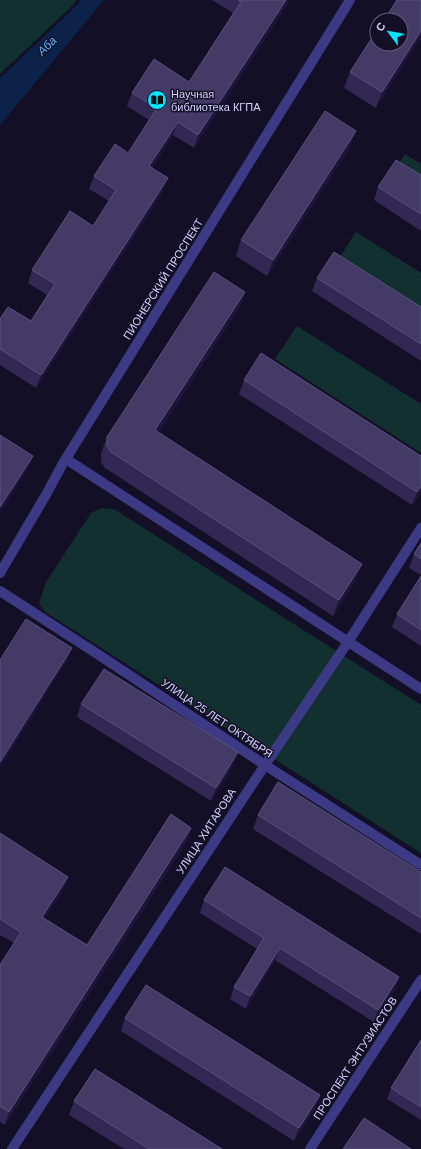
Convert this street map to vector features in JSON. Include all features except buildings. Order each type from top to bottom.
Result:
[{"type":"street","name":"ПИОНЕРСКИЙ ПРОСПЕКТ","points":[[0,573],[66,459],[350,0]]},
{"type":"street","points":[[66,459],[421,689]]},
{"type":"street","name":"УЛИЦА ХИТАРОВА","points":[[12,1149],[179,893],[348,642],[421,528]]},
{"type":"street","name":"УЛИЦА 25 ЛЕТ ОКТЯБРЯ","points":[[0,591],[264,765],[421,865]]},
{"type":"street","name":"ПРОСПЕКТ ЭНТУЗИАСТОВ","points":[[310,1149],[421,980]]},
{"type":"green space","points":[[0,0],[77,0],[0,74]]},
{"type":"green space","points":[[405,154],[421,164],[421,185],[395,169]]},
{"type":"green space","points":[[356,232],[421,273],[421,316],[336,263]]},
{"type":"green space","points":[[297,326],[421,404],[421,453],[275,359]]},
{"type":"green space","points":[[101,508],[114,509],[421,705],[421,853],[45,612],[39,603],[46,582],[91,513]]},
{"type":"water","name":"Аба","points":[[81,0],[104,0],[0,125],[0,78]]},
{"type":"place","name":"Научная библиотека КГПА","points":[[157,100]]}]
